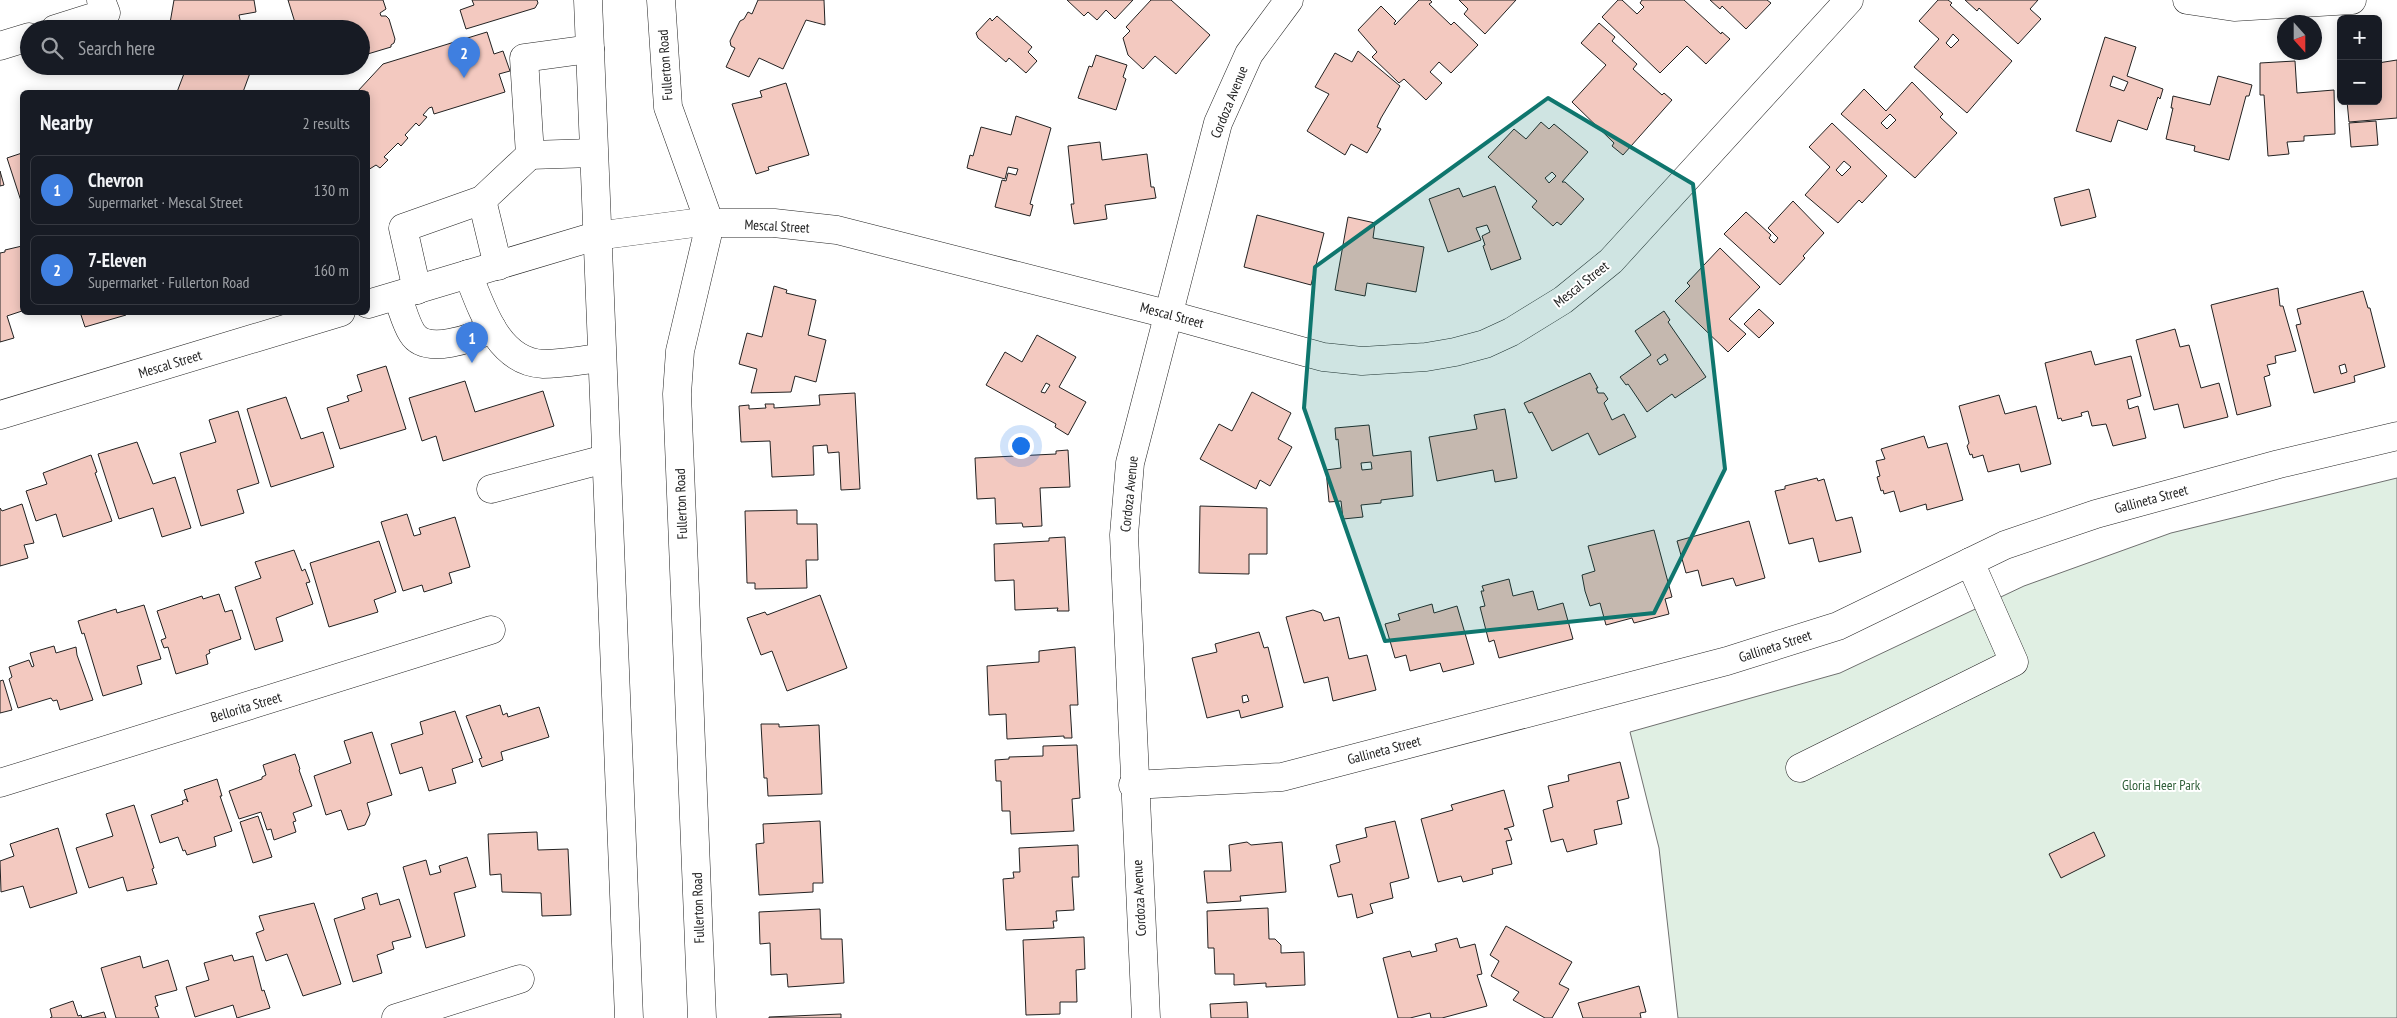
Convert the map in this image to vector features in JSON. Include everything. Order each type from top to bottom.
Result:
[{"type":"street","points":[[588,0],[596,236],[629,1018]]},
{"type":"street","name":"Fullerton Road","points":[[662,0],[668,106],[710,224],[680,351],[677,394],[702,1018]]},
{"type":"street","name":"Cordoza Avenue","points":[[1146,1018],[1133,785],[1124,535],[1130,463],[1167,314],[1218,123],[1249,54],[1290,0]]},
{"type":"street","name":"Mescal Street","points":[[370,303],[596,236],[694,223],[774,223],[837,230],[1167,314],[1324,358],[1362,361],[1426,358],[1484,344],[1511,332],[1563,300],[1611,261],[1849,0]]},
{"type":"street","points":[[2187,0],[2234,7],[2352,0]]},
{"type":"street","points":[[74,20],[104,6]]},
{"type":"street","points":[[0,46],[20,40]]},
{"type":"street","points":[[530,156],[524,58],[590,49]]},
{"type":"street","points":[[492,328],[474,338],[430,344],[418,340],[412,333],[407,293],[403,228],[482,200],[530,156],[593,152]]},
{"type":"street","points":[[482,200],[498,266]]},
{"type":"street","points":[[468,274],[492,328],[508,350],[526,360],[543,364],[601,358]]},
{"type":"street","name":"Mescal Street","points":[[0,415],[331,315]]},
{"type":"street","name":"Gallineta Street","points":[[1133,785],[1282,777],[1727,661],[1838,626],[2005,545],[2096,514],[2278,464],[2397,436]]},
{"type":"street","points":[[491,489],[605,459]]},
{"type":"street","points":[[1800,768],[2014,662],[1970,562]]},
{"type":"street","name":"Bellorita Street","points":[[0,784],[491,630]]},
{"type":"street","points":[[396,1018],[520,979]]},
{"type":"highlighted area","points":[[1548,98],[1693,184],[1725,469],[1654,613],[1385,641],[1304,408],[1315,267]]},
{"type":"green space","name":"Gloria Heer Park","points":[[2397,478],[2397,1018],[1678,1018],[1659,848],[1630,732],[1840,673],[2024,586],[2171,533]]},
{"type":"building","points":[[174,0],[254,0],[256,12],[239,15],[240,20],[171,20]]},
{"type":"building","points":[[288,0],[383,0],[386,9],[380,13],[381,16],[386,16],[389,19],[395,39],[391,47],[370,53],[370,20],[294,20]]},
{"type":"building","points":[[472,0],[537,0],[538,3],[535,8],[466,29],[460,10],[474,5]]},
{"type":"building","points":[[758,0],[824,0],[825,25],[806,20],[783,69],[759,58],[749,77],[726,67],[735,48],[731,46],[730,41],[740,21],[744,19],[748,12],[752,14]]},
{"type":"building","points":[[1067,0],[1133,0],[1115,19],[1106,10],[1097,20],[1088,12],[1084,16]]},
{"type":"building","points":[[1151,0],[1171,0],[1210,35],[1176,74],[1155,56],[1143,69],[1128,55],[1123,38],[1130,31],[1126,27]]},
{"type":"building","points":[[1419,0],[1430,0],[1432,2],[1429,4],[1451,25],[1454,22],[1478,45],[1451,73],[1439,62],[1430,72],[1442,83],[1426,100],[1404,79],[1399,83],[1372,57],[1377,52],[1358,30],[1381,6],[1396,21],[1395,25]]},
{"type":"building","points":[[1459,0],[1516,0],[1485,34],[1464,14],[1468,9]]},
{"type":"building","points":[[1618,0],[1622,0],[1637,14],[1644,7],[1640,3],[1642,0],[1684,0],[1721,34],[1722,32],[1730,39],[1706,64],[1687,46],[1660,73],[1602,17]]},
{"type":"building","points":[[1710,0],[1767,0],[1771,3],[1746,29],[1722,6],[1720,9]]},
{"type":"building","points":[[1938,0],[1948,0],[1952,3],[1950,5],[2012,61],[1967,113],[1914,67],[1939,39],[1919,21]],"holes":[[[1953,34],[1959,40],[1951,48],[1946,43]]]},
{"type":"building","points":[[1965,0],[2038,0],[2030,9],[2041,19],[2018,44],[1979,8],[1977,11]]},
{"type":"building","points":[[997,16],[1032,47],[1028,52],[1037,61],[1026,73],[1009,58],[1006,62],[978,38],[976,33],[990,18],[992,21]]},
{"type":"building","points":[[1599,23],[1615,37],[1612,41],[1637,64],[1633,69],[1662,95],[1664,93],[1672,100],[1623,155],[1612,146],[1614,143],[1572,102],[1606,65],[1581,43]]},
{"type":"building","points":[[487,32],[494,54],[503,51],[510,71],[499,74],[505,92],[434,114],[432,107],[429,108],[423,115],[427,117],[419,126],[416,123],[405,135],[408,138],[401,146],[398,143],[384,157],[388,160],[380,168],[376,165],[370,169],[370,90],[359,90],[383,64]]},
{"type":"building","points":[[2105,37],[2136,47],[2127,76],[2163,89],[2160,99],[2158,97],[2147,130],[2118,120],[2111,142],[2076,131]],"holes":[[[2113,76],[2128,82],[2124,91],[2110,86]]]},
{"type":"building","points":[[1358,51],[1400,86],[1381,118],[1377,127],[1381,129],[1367,153],[1351,144],[1345,155],[1307,131],[1329,94],[1315,87],[1335,53],[1352,62]]},
{"type":"building","points":[[1096,55],[1127,65],[1123,77],[1126,79],[1116,110],[1078,98],[1089,66],[1092,67]]},
{"type":"building","points":[[2397,60],[2397,118],[2349,122],[2347,105],[2382,105],[2382,62]]},
{"type":"building","points":[[2295,61],[2297,93],[2334,90],[2335,134],[2304,136],[2304,141],[2287,142],[2289,154],[2268,156],[2264,95],[2260,95],[2260,63]]},
{"type":"building","points":[[183,75],[249,75],[244,90],[178,90]]},
{"type":"building","points":[[2218,76],[2252,85],[2249,96],[2246,96],[2229,160],[2194,151],[2195,146],[2166,139],[2173,108],[2171,108],[2173,96],[2210,105]]},
{"type":"building","points":[[1912,82],[1943,114],[1940,117],[1957,133],[1915,178],[1841,114],[1864,89],[1886,111]],"holes":[[[1890,114],[1896,120],[1887,129],[1881,123]]]},
{"type":"building","points":[[786,83],[809,155],[768,167],[769,170],[756,174],[732,104],[762,97],[760,91]]},
{"type":"building","points":[[1016,116],[1051,128],[1030,204],[1033,205],[1030,216],[995,207],[1002,180],[1006,181],[1008,173],[1016,175],[1018,169],[1008,167],[1005,179],[967,168],[970,155],[973,156],[981,127],[1011,135]]},
{"type":"building","points":[[2376,121],[2378,145],[2351,147],[2349,123]]},
{"type":"building","points":[[1541,122],[1549,129],[1554,124],[1588,152],[1562,182],[1565,182],[1584,199],[1561,225],[1557,222],[1553,226],[1532,207],[1537,201],[1488,157],[1514,129],[1526,139]],"holes":[[[1552,172],[1556,176],[1549,183],[1545,178]]]},
{"type":"building","points":[[1832,123],[1887,176],[1862,203],[1859,200],[1838,223],[1805,195],[1830,167],[1809,147]],"holes":[[[1844,161],[1851,167],[1842,176],[1836,170]]]},
{"type":"building","points":[[1100,142],[1102,160],[1147,154],[1151,187],[1154,187],[1156,198],[1105,205],[1107,219],[1074,224],[1071,204],[1074,204],[1068,146]]},
{"type":"building","points":[[20,154],[20,198],[7,158]]},
{"type":"building","points":[[0,171],[4,185],[0,186]]},
{"type":"building","points":[[1495,186],[1521,259],[1491,270],[1483,246],[1485,245],[1482,236],[1490,232],[1487,225],[1476,228],[1481,240],[1448,252],[1429,199],[1459,188],[1463,197]]},
{"type":"building","points":[[2089,189],[2096,217],[2061,226],[2054,198]]},
{"type":"building","points":[[1793,201],[1824,233],[1803,256],[1805,258],[1780,285],[1724,234],[1746,212],[1771,235],[1769,238],[1774,243],[1778,238],[1768,228]]},
{"type":"building","points":[[1257,215],[1324,233],[1311,285],[1244,267]]},
{"type":"building","points":[[1348,217],[1375,223],[1373,238],[1424,247],[1416,292],[1367,283],[1365,296],[1335,290]]},
{"type":"building","points":[[20,246],[20,312],[7,316],[14,338],[0,342],[0,253],[5,252],[5,250]]},
{"type":"building","points":[[1720,248],[1760,287],[1729,319],[1746,334],[1728,352],[1675,301],[1690,286],[1687,283]]},
{"type":"building","points":[[774,286],[787,290],[786,293],[816,300],[808,335],[826,340],[816,382],[795,376],[791,392],[751,393],[757,369],[739,364],[747,333],[762,337]]},
{"type":"building","points":[[2278,288],[2280,306],[2283,306],[2296,351],[2275,356],[2276,363],[2267,365],[2270,375],[2264,377],[2271,406],[2237,415],[2211,305]]},
{"type":"building","points":[[2363,291],[2368,308],[2370,308],[2385,367],[2354,376],[2355,382],[2314,393],[2296,325],[2301,324],[2297,309]],"holes":[[[2345,364],[2347,372],[2341,374],[2339,366]]]},
{"type":"building","points":[[1759,309],[1774,323],[1759,338],[1744,324]]},
{"type":"building","points":[[1664,311],[1670,320],[1668,322],[1706,377],[1675,398],[1672,394],[1647,412],[1628,384],[1626,385],[1620,377],[1651,355],[1635,331]],"holes":[[[1665,354],[1668,360],[1660,365],[1657,360]]]},
{"type":"building","points":[[81,315],[126,315],[85,327]]},
{"type":"building","points":[[2175,329],[2180,347],[2189,345],[2201,388],[2219,383],[2228,417],[2184,428],[2178,404],[2154,410],[2136,340]]},
{"type":"building","points":[[1037,335],[1076,357],[1059,387],[1086,402],[1068,435],[1055,427],[1056,424],[986,385],[1005,352],[1022,362]],"holes":[[[1046,383],[1050,385],[1045,393],[1041,392]]]},
{"type":"building","points":[[2091,351],[2095,365],[2131,356],[2141,396],[2127,400],[2129,409],[2138,406],[2146,438],[2113,446],[2106,424],[2092,426],[2088,411],[2081,413],[2082,416],[2062,421],[2061,418],[2058,419],[2045,363]]},
{"type":"building","points":[[386,366],[406,429],[340,449],[327,408],[349,401],[347,396],[362,391],[357,375]]},
{"type":"building","points":[[1590,373],[1598,388],[1596,388],[1598,393],[1604,393],[1608,399],[1604,403],[1612,420],[1624,414],[1636,437],[1599,455],[1588,433],[1552,451],[1532,412],[1529,413],[1524,403]]},
{"type":"building","points":[[465,381],[475,412],[543,391],[554,426],[443,461],[436,436],[422,441],[409,398]]},
{"type":"building","points":[[1252,392],[1291,413],[1278,439],[1292,447],[1270,486],[1260,480],[1256,489],[1200,459],[1219,424],[1232,431]]},
{"type":"building","points":[[855,393],[860,489],[841,490],[839,452],[828,453],[827,445],[813,446],[814,475],[772,477],[770,441],[741,442],[739,406],[749,405],[749,409],[766,408],[765,404],[774,404],[774,408],[820,405],[819,395]]},
{"type":"building","points":[[1999,395],[2005,414],[2036,406],[2051,464],[2021,472],[2019,464],[1988,472],[1983,455],[1973,458],[1972,454],[1970,455],[1967,446],[1969,443],[1959,406]]},
{"type":"building","points":[[286,397],[301,439],[323,432],[334,467],[271,487],[247,409]]},
{"type":"building","points":[[1505,409],[1517,478],[1495,482],[1493,470],[1437,481],[1429,437],[1477,429],[1474,415]]},
{"type":"building","points":[[238,411],[259,483],[237,490],[244,513],[201,526],[180,453],[216,442],[209,420]]},
{"type":"building","points":[[1369,425],[1373,456],[1411,451],[1413,496],[1381,500],[1381,503],[1361,505],[1363,517],[1343,519],[1341,501],[1329,502],[1326,470],[1341,468],[1335,428]],"holes":[[[1371,462],[1372,469],[1362,470],[1361,463]]]},
{"type":"building","points":[[1924,436],[1928,448],[1947,443],[1963,500],[1927,510],[1926,504],[1900,512],[1894,491],[1884,494],[1883,490],[1881,491],[1877,477],[1880,476],[1876,461],[1885,459],[1881,449]]},
{"type":"building","points":[[137,442],[153,484],[175,477],[191,528],[162,537],[153,508],[119,519],[98,454]]},
{"type":"building","points":[[1068,450],[1070,487],[1040,488],[1042,526],[1023,527],[1022,523],[996,524],[995,498],[977,499],[975,458],[1056,454],[1056,451]]},
{"type":"building","points":[[91,455],[97,472],[95,473],[112,521],[63,537],[56,514],[36,521],[26,491],[47,484],[43,473]]},
{"type":"building","points":[[1817,478],[1818,481],[1824,479],[1836,521],[1852,517],[1861,552],[1819,562],[1813,538],[1789,544],[1775,491],[1785,489],[1785,486]]},
{"type":"building","points":[[22,504],[34,543],[24,545],[28,558],[0,566],[0,508],[2,511]]},
{"type":"building","points":[[1200,506],[1267,508],[1267,554],[1249,554],[1249,574],[1199,573]]},
{"type":"building","points":[[797,510],[797,524],[817,524],[818,560],[806,560],[807,588],[755,589],[755,583],[747,583],[745,511]]},
{"type":"building","points":[[407,514],[414,536],[421,534],[419,528],[455,517],[470,567],[449,573],[452,583],[424,592],[422,585],[403,591],[381,522]]},
{"type":"building","points":[[1749,521],[1765,578],[1736,586],[1733,578],[1702,586],[1698,570],[1686,573],[1677,541]]},
{"type":"building","points":[[1654,530],[1672,597],[1665,599],[1669,614],[1634,623],[1632,618],[1606,625],[1600,603],[1590,606],[1585,591],[1582,575],[1595,571],[1588,546]]},
{"type":"building","points":[[1065,537],[1069,611],[1057,611],[1058,608],[1015,610],[1014,580],[995,581],[994,544],[1049,541],[1049,538]]},
{"type":"building","points":[[379,541],[396,592],[374,600],[378,612],[329,627],[310,563]]},
{"type":"building","points":[[294,550],[302,571],[305,569],[310,582],[306,583],[313,604],[276,618],[283,641],[255,650],[235,587],[261,578],[255,562]]},
{"type":"building","points":[[1509,579],[1513,596],[1533,591],[1538,610],[1563,603],[1573,639],[1499,658],[1494,640],[1489,642],[1480,607],[1485,606],[1481,591],[1484,591],[1482,586]]},
{"type":"building","points":[[219,594],[225,612],[232,610],[241,639],[209,650],[210,653],[206,655],[208,664],[176,674],[168,647],[164,648],[161,640],[166,638],[157,611],[202,596],[203,599]]},
{"type":"building","points":[[820,595],[847,668],[787,691],[772,651],[761,655],[747,618],[765,612],[767,615]]},
{"type":"building","points":[[1432,604],[1434,613],[1457,606],[1474,664],[1443,672],[1440,663],[1410,671],[1406,655],[1395,658],[1385,624],[1400,620],[1398,614]]},
{"type":"building","points":[[144,605],[161,659],[137,666],[142,684],[103,696],[84,633],[82,634],[78,621],[116,609],[117,613]]},
{"type":"building","points":[[1313,610],[1321,613],[1324,621],[1339,617],[1349,659],[1367,655],[1376,690],[1333,701],[1328,677],[1304,683],[1286,617]]},
{"type":"building","points":[[1259,632],[1264,648],[1268,647],[1283,707],[1241,718],[1239,710],[1207,718],[1192,658],[1217,652],[1215,644]],"holes":[[[1247,695],[1249,701],[1243,703],[1242,696]]]},
{"type":"building","points":[[54,646],[56,653],[76,647],[93,700],[60,710],[57,700],[53,701],[51,698],[18,708],[9,679],[12,677],[9,667],[29,660],[32,667],[34,666],[30,653]]},
{"type":"building","points":[[1075,647],[1078,705],[1070,705],[1072,738],[1064,738],[1064,736],[1007,739],[1006,714],[989,715],[987,666],[1039,662],[1039,651]]},
{"type":"building","points":[[3,680],[12,710],[0,713],[0,681]]},
{"type":"building","points":[[500,705],[503,715],[507,713],[508,717],[539,707],[549,737],[501,752],[503,760],[482,767],[479,759],[482,758],[466,716]]},
{"type":"building","points":[[455,711],[473,762],[452,769],[456,783],[429,791],[422,767],[400,774],[391,744],[423,734],[420,722]]},
{"type":"building","points":[[761,724],[779,724],[779,727],[819,725],[822,794],[768,796],[767,778],[764,778]]},
{"type":"building","points":[[372,732],[392,795],[367,803],[370,814],[365,825],[348,830],[341,810],[326,815],[314,776],[351,763],[344,741]]},
{"type":"building","points":[[1077,745],[1080,798],[1072,799],[1074,831],[1011,834],[1010,811],[1002,811],[1001,781],[996,781],[995,760],[1009,759],[1009,757],[1043,756],[1043,746]]},
{"type":"building","points":[[295,754],[312,806],[293,813],[296,821],[293,822],[296,832],[274,840],[271,829],[267,830],[261,812],[239,819],[229,791],[262,779],[266,775],[263,765]]},
{"type":"building","points":[[1620,762],[1629,798],[1617,801],[1622,824],[1594,830],[1597,844],[1567,852],[1563,839],[1551,842],[1543,810],[1553,807],[1548,786],[1569,781],[1568,775]]},
{"type":"building","points":[[217,779],[222,796],[220,796],[232,831],[214,837],[216,846],[187,855],[185,850],[183,851],[178,837],[160,843],[151,815],[183,804],[182,801],[186,799],[188,802],[184,790]]},
{"type":"building","points":[[1504,790],[1514,826],[1504,829],[1508,829],[1512,840],[1506,841],[1512,864],[1492,869],[1493,874],[1463,882],[1461,876],[1438,882],[1421,819],[1453,810],[1451,805]]},
{"type":"building","points":[[134,805],[154,868],[152,869],[157,884],[127,891],[123,877],[89,888],[76,848],[113,836],[106,814]]},
{"type":"building","points":[[258,816],[272,857],[253,863],[240,822]]},
{"type":"building","points":[[820,821],[823,883],[813,883],[813,892],[759,895],[756,844],[764,843],[763,824]]},
{"type":"building","points":[[1395,821],[1409,878],[1390,883],[1393,898],[1370,904],[1373,913],[1357,918],[1352,894],[1338,897],[1330,865],[1340,862],[1336,845],[1367,837],[1365,828]]},
{"type":"building","points":[[58,828],[77,893],[30,908],[23,886],[1,892],[0,861],[14,856],[10,844]]},
{"type":"building","points":[[537,832],[538,850],[568,849],[571,915],[542,916],[541,893],[502,892],[501,874],[490,875],[488,834]]},
{"type":"building","points":[[2094,832],[2105,856],[2061,878],[2049,854]]},
{"type":"building","points":[[1247,842],[1251,845],[1282,842],[1286,892],[1240,896],[1241,901],[1207,903],[1204,871],[1231,871],[1229,845]]},
{"type":"building","points":[[1078,845],[1079,877],[1072,877],[1074,910],[1056,911],[1057,921],[1053,921],[1054,928],[1006,930],[1003,879],[1014,878],[1013,872],[1020,872],[1019,848]]},
{"type":"building","points":[[467,857],[476,887],[454,893],[465,936],[426,948],[403,867],[426,860],[430,875],[441,872],[439,866]]},
{"type":"building","points":[[377,893],[380,905],[399,899],[411,937],[392,942],[394,949],[377,955],[382,973],[353,982],[334,919],[365,909],[362,898]]},
{"type":"building","points":[[314,903],[341,984],[303,996],[287,954],[266,961],[256,933],[264,930],[259,916]]},
{"type":"building","points":[[1268,908],[1269,939],[1275,939],[1281,945],[1281,953],[1304,952],[1305,985],[1266,987],[1266,983],[1234,985],[1234,974],[1215,974],[1214,948],[1208,948],[1207,911]]},
{"type":"building","points":[[820,909],[821,939],[842,939],[844,983],[788,987],[787,974],[771,975],[770,943],[760,944],[759,912]]},
{"type":"building","points":[[1506,926],[1572,962],[1559,984],[1569,989],[1552,1018],[1545,1018],[1513,1000],[1519,992],[1491,976],[1499,961],[1490,955]]},
{"type":"building","points":[[1084,937],[1085,969],[1076,970],[1077,1002],[1060,1002],[1060,1014],[1026,1015],[1023,940]]},
{"type":"building","points":[[1457,938],[1460,948],[1475,944],[1482,974],[1477,975],[1487,1006],[1442,1018],[1431,1018],[1430,1013],[1410,1018],[1398,1018],[1383,958],[1410,951],[1412,957],[1437,951],[1435,944]]},
{"type":"building","points":[[232,955],[234,961],[253,956],[262,991],[264,990],[270,1008],[237,1018],[233,1005],[195,1017],[186,987],[209,980],[204,963]]},
{"type":"building","points":[[140,956],[143,968],[168,960],[177,990],[155,996],[158,1006],[155,1007],[159,1018],[116,1018],[101,968]]},
{"type":"building","points":[[1639,986],[1646,1012],[1640,1013],[1641,1018],[1583,1018],[1578,1003]]},
{"type":"building","points":[[73,1001],[78,1016],[81,1015],[82,1018],[50,1018],[52,1017],[50,1009]]},
{"type":"building","points":[[1247,1002],[1248,1018],[1211,1018],[1210,1004]]},
{"type":"building","points":[[104,1012],[106,1018],[82,1018]]},
{"type":"building","points":[[841,1014],[841,1018],[769,1018],[769,1017]]},
{"type":"place","name":"7-Eleven","points":[[464,78]]},
{"type":"place","name":"Chevron","points":[[472,363]]}]
